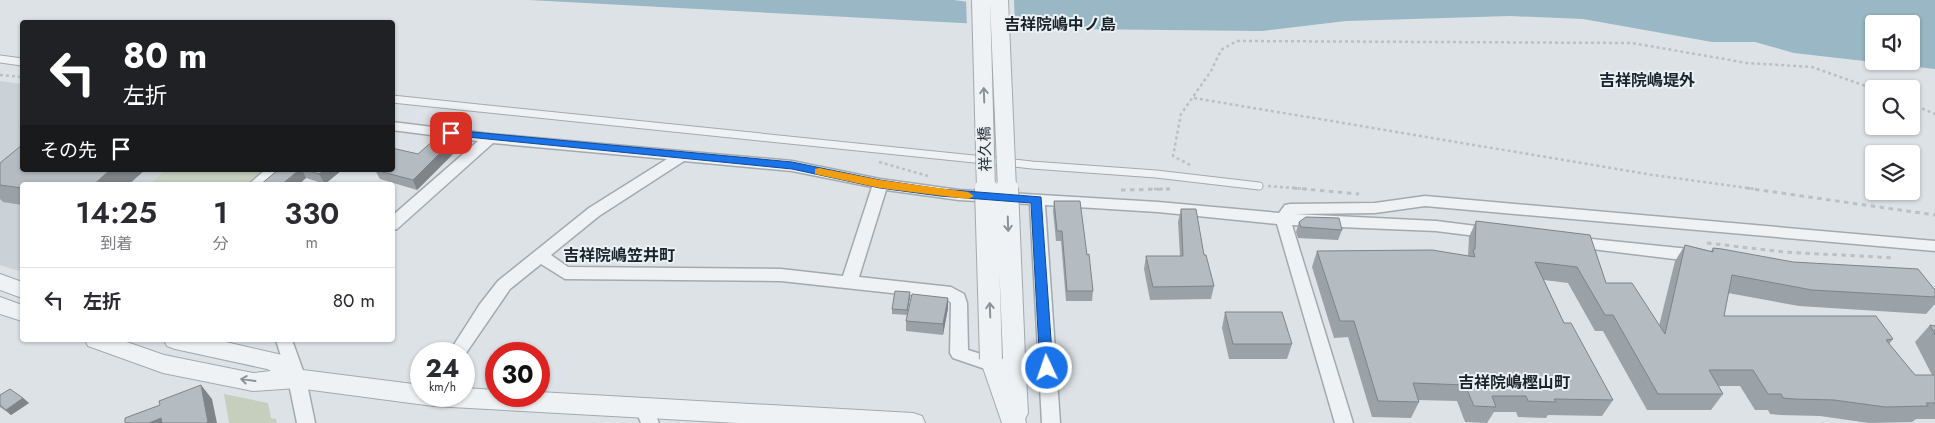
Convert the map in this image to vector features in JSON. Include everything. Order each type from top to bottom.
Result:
[{"type":"street","name":"祥久橋","points":[[981,0],[999,360]]},
{"type":"street","name":"祥久橋","points":[[999,0],[999,360]]},
{"type":"street","points":[[395,126],[490,138],[683,154],[792,166],[880,184],[959,195],[1158,207],[1283,219],[1436,226],[1511,235]]},
{"type":"street","points":[[395,222],[490,138]]},
{"type":"street","points":[[464,342],[504,285],[594,212],[683,154]]},
{"type":"street","points":[[259,182],[271,172]]},
{"type":"street","points":[[849,282],[880,184]]},
{"type":"street","points":[[1037,200],[1051,423]]},
{"type":"street","points":[[1283,219],[1290,209],[1375,208],[1425,201],[1935,246]]},
{"type":"street","points":[[1283,219],[1344,423]]},
{"type":"street","points":[[1558,240],[1717,257]]},
{"type":"street","points":[[541,256],[564,273],[781,275],[951,294],[958,298],[960,303],[959,353],[965,357],[999,360],[1015,423]]},
{"type":"street","points":[[0,282],[20,289]]},
{"type":"street","points":[[0,305],[20,312]]},
{"type":"street","points":[[102,342],[163,364],[253,382],[297,379],[410,394]]},
{"type":"street","points":[[185,342],[274,360],[297,379]]},
{"type":"street","points":[[285,342],[297,379],[306,423]]},
{"type":"street","points":[[475,400],[647,416],[913,423]]},
{"type":"lane","points":[[0,59],[20,62]]},
{"type":"lane","points":[[395,99],[1032,165],[1156,174],[1263,185]]},
{"type":"path","points":[[1191,165],[1173,156],[1181,114],[1194,98],[1211,71],[1221,50],[1237,41],[1632,43],[1747,63],[1812,67],[1865,86]]},
{"type":"path","points":[[0,75],[20,77]]},
{"type":"path","points":[[1194,98],[1653,175],[1935,215]]},
{"type":"path","points":[[1920,108],[1935,114]]},
{"type":"path","points":[[1263,185],[1276,186]]},
{"type":"shaded area","points":[[0,81],[20,84],[20,172],[163,172],[152,182],[20,182],[20,271],[0,265]]},
{"type":"green space","points":[[163,172],[263,172],[251,182],[152,182]]},
{"type":"green space","points":[[224,394],[268,403],[271,418],[276,419],[277,423],[229,423]]},
{"type":"water","points":[[529,0],[954,0],[969,2],[969,0],[1935,0],[1935,69],[1920,67],[1920,15],[1865,15],[1865,61],[1794,53],[1755,42],[1712,42],[1583,19],[1510,16],[1346,21],[1262,31],[1072,29]]},
{"type":"pier","points":[[966,0],[1014,0],[1015,29],[967,26]]},
{"type":"building","points":[[434,140],[450,143],[413,180],[383,172],[395,172],[395,149],[418,154]]},
{"type":"building","points":[[20,147],[20,172],[108,172],[96,182],[20,182],[20,188],[0,185],[0,163]]},
{"type":"building","points":[[276,172],[297,172],[285,182],[264,182]]},
{"type":"building","points":[[1054,201],[1080,201],[1093,291],[1067,291],[1062,231],[1057,231]]},
{"type":"building","points":[[1181,209],[1196,209],[1204,255],[1206,255],[1214,286],[1153,287],[1146,256],[1183,256]]},
{"type":"building","points":[[1306,217],[1339,218],[1342,230],[1301,227],[1299,222]]},
{"type":"building","points":[[1476,221],[1590,235],[1606,283],[1632,283],[1665,334],[1685,245],[1713,252],[1713,248],[1722,249],[1793,262],[1918,269],[1935,290],[1935,297],[1812,290],[1732,275],[1724,316],[1876,316],[1893,339],[1886,340],[1915,375],[1935,375],[1935,403],[1926,403],[1928,406],[1885,407],[1834,400],[1783,398],[1781,394],[1768,394],[1753,370],[1709,370],[1723,394],[1658,394],[1613,315],[1605,315],[1577,267],[1535,262],[1564,323],[1571,323],[1613,400],[1554,399],[1556,402],[1528,401],[1526,396],[1492,396],[1496,407],[1474,406],[1465,385],[1413,383],[1419,402],[1378,401],[1354,321],[1340,321],[1317,251],[1432,250],[1475,257],[1473,250],[1475,249]]},
{"type":"building","points":[[895,291],[910,292],[907,310],[892,309]]},
{"type":"building","points":[[912,294],[948,298],[943,324],[906,321]]},
{"type":"building","points":[[1225,312],[1282,312],[1292,344],[1233,344]]},
{"type":"building","points":[[1930,325],[1935,326],[1935,335]]},
{"type":"building","points":[[201,385],[208,423],[162,423],[161,418],[149,423],[125,423],[125,418],[160,405],[159,401]]},
{"type":"building","points":[[10,389],[23,398],[6,410],[0,405],[0,395]]},
{"type":"slow traffic","points":[[819,171],[880,184],[968,196]]},
{"type":"district","name":"吉祥院嶋中ノ島","points":[[1060,24]]},
{"type":"district","name":"吉祥院嶋堤外","points":[[1647,80]]},
{"type":"district","name":"吉祥院嶋笠井町","points":[[619,255]]},
{"type":"district","name":"吉祥院嶋樫山町","points":[[1514,382]]},
{"type":"route","points":[[451,133],[792,166],[880,184],[959,195],[1037,200],[1047,368]]}]
